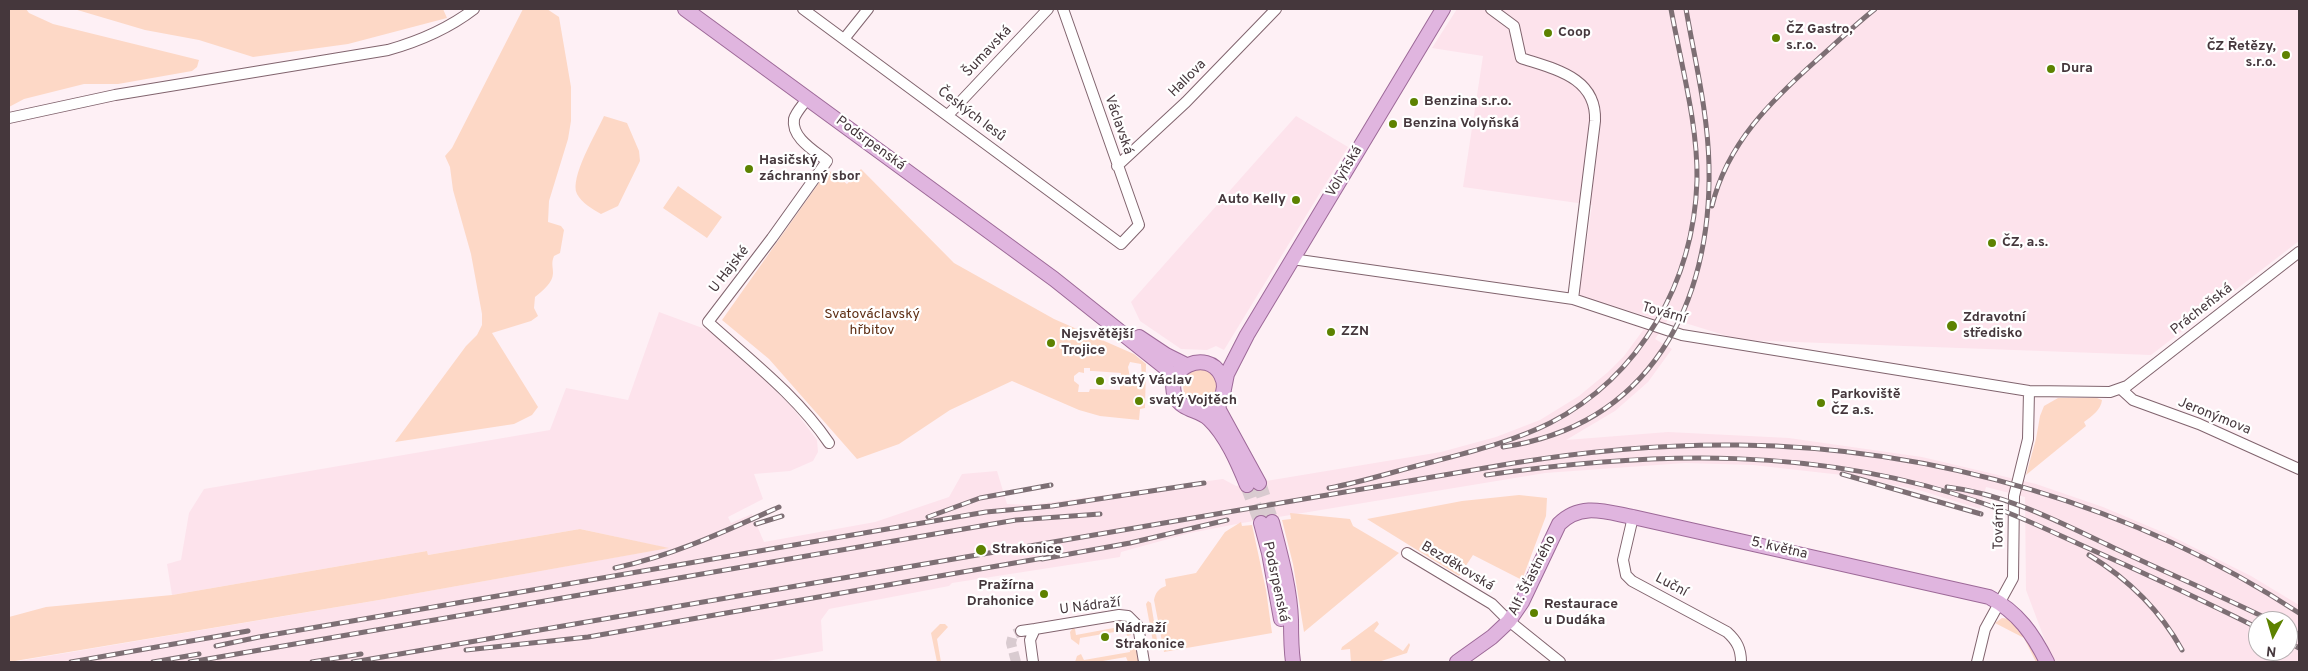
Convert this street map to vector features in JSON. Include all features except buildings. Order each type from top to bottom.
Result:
[{"type":"main road","name":"Podsrpenská","points":[[685,9],[1054,279],[1166,355],[1186,365],[1199,361],[1209,364]]},
{"type":"main road","name":"Volyňská","points":[[1224,389],[1227,374],[1247,335],[1443,9]]},
{"type":"main road","name":"Podsrpenská","points":[[1054,279],[1167,369],[1174,381],[1173,388],[1178,401],[1183,406],[1207,417],[1216,426],[1253,484],[1218,402]]},
{"type":"main road","name":"Volyňská","points":[[1209,364],[1226,361],[1247,335]]},
{"type":"main road","points":[[1196,412],[1208,410],[1218,402],[1224,389],[1220,373],[1209,364]]},
{"type":"main road","points":[[1174,381],[1177,373],[1186,365]]},
{"type":"main road","name":"5. května","points":[[1560,524],[1570,514],[1588,510],[1633,517],[1977,594],[2001,603]]},
{"type":"main road","name":"Podsrpenská","points":[[1266,522],[1286,587],[1291,619],[1290,641],[1292,662]]},
{"type":"main road","name":"Alf. Šťastného","points":[[1457,662],[1492,637],[1509,621],[1522,602],[1560,524]]},
{"type":"main road","points":[[2001,603],[2023,622],[2047,662]]},
{"type":"street","points":[[9,118],[107,97],[388,50],[426,38],[474,9]]},
{"type":"street","name":"Českých lesů","points":[[803,9],[1121,244]]},
{"type":"street","points":[[844,39],[868,9]]},
{"type":"street","name":"Šumavská","points":[[948,115],[1048,9]]},
{"type":"street","name":"Václavská","points":[[1063,9],[1139,225],[1121,244]]},
{"type":"street","name":"Hallova","points":[[1117,166],[1186,102],[1276,9]]},
{"type":"street","points":[[1491,9],[1514,26],[1521,58],[1566,74],[1576,80],[1587,89],[1594,102],[1595,121],[1573,299]]},
{"type":"street","name":"U Hajské","points":[[807,99],[794,118],[794,130],[804,142],[827,160],[772,238],[708,322],[816,424],[829,443]]},
{"type":"street","name":"Prácheňská","points":[[2121,389],[2299,252]]},
{"type":"street","name":"Tovární","points":[[1292,259],[1573,299],[1682,335],[2029,391],[2110,392],[2121,389]]},
{"type":"street","name":"Jeronýmova","points":[[2121,389],[2133,400],[2199,424],[2299,469]]},
{"type":"street","name":"Tovární","points":[[1977,662],[1985,629],[2001,603],[2013,578],[2014,496],[2028,439],[2029,391]]},
{"type":"street","name":"Luční","points":[[1633,517],[1623,560],[1626,575],[1632,581],[1728,632],[1738,644],[1741,652],[1741,662]]},
{"type":"street","name":"Bezděkovská","points":[[1407,553],[1492,604],[1509,621],[1560,662]]},
{"type":"street","name":"U Nádraží","points":[[1021,631],[1119,615],[1128,616],[1138,626],[1144,662]]},
{"type":"street","points":[[1033,662],[1030,640],[1031,634],[1035,629]]},
{"type":"shaded area","points":[[1457,9],[2299,9],[2299,241],[2151,355],[1740,340],[1669,318],[1655,339],[1672,349],[1648,382],[1615,411],[1566,440],[1668,432],[1789,438],[1922,457],[2036,484],[2103,507],[2167,534],[2251,576],[2299,605],[2299,662],[2053,662],[2026,590],[2025,497],[1986,487],[1980,509],[1922,491],[1851,476],[1753,465],[1685,463],[1545,473],[1242,523],[1190,533],[1121,552],[1120,557],[952,583],[949,586],[829,609],[821,620],[823,651],[762,662],[13,662],[379,600],[667,548],[580,529],[428,555],[427,551],[172,595],[167,564],[181,560],[189,513],[204,489],[550,430],[566,388],[628,400],[659,312],[716,333],[792,407],[817,440],[818,452],[813,461],[790,471],[754,474],[763,499],[728,517],[731,523],[752,514],[764,542],[875,522],[949,497],[962,474],[997,471],[1007,504],[1031,505],[1223,479],[1236,486],[1441,452],[1496,437],[1540,420],[1579,396],[1608,372],[1624,356],[1652,318],[1579,295],[1592,205],[1463,187],[1483,56],[1432,48]]},
{"type":"shaded area","points":[[1296,116],[1348,147],[1224,350],[1216,346],[1207,350],[1181,349],[1140,321],[1131,302]]},
{"type":"green space","points":[[9,9],[26,9],[29,13],[53,24],[199,60],[197,67],[192,71],[118,84],[84,84],[24,99],[9,107]]},
{"type":"green space","points":[[74,9],[443,9],[447,18],[348,44],[253,57],[199,40],[145,30]]},
{"type":"green space","points":[[523,9],[547,9],[559,17],[571,87],[571,121],[568,139],[549,201],[548,222],[561,226],[564,230],[560,253],[553,258],[553,277],[547,286],[535,297],[534,308],[538,316],[531,321],[492,333],[538,407],[532,415],[514,424],[395,442],[466,346],[477,335],[482,325],[482,314],[471,254],[453,190],[450,167],[445,156],[452,148]]},
{"type":"green space","points":[[604,116],[627,123],[639,151],[640,161],[618,206],[601,214],[582,200],[577,194],[576,187],[580,167]]},
{"type":"green space","name":"Svatováclavský hřbitov","points":[[861,169],[954,263],[1054,319],[1134,354],[1146,364],[1145,408],[1140,409],[1139,420],[1100,416],[1079,410],[1012,381],[950,410],[899,444],[857,459],[769,359],[722,320],[828,170],[847,184]],"holes":[[[1130,362],[1141,364],[1142,379],[1130,378],[1128,367]],[[1084,368],[1090,368],[1090,371],[1121,373],[1121,378],[1125,378],[1125,384],[1120,384],[1120,390],[1090,389],[1089,392],[1078,392],[1079,385],[1074,381],[1074,376],[1079,372],[1084,373]]]},
{"type":"green space","points":[[678,186],[722,217],[707,238],[663,208]]},
{"type":"green space","points":[[1200,369],[1207,370],[1212,374],[1216,379],[1216,393],[1212,398],[1207,402],[1200,403],[1193,402],[1188,398],[1184,393],[1183,386],[1184,379],[1188,374],[1193,370]]},
{"type":"green space","points":[[2058,398],[2097,398],[2102,400],[2098,410],[2084,422],[2086,426],[2026,475],[2044,406]]},
{"type":"green space","points":[[1519,495],[1547,498],[1546,516],[1522,580],[1473,555],[1459,576],[1367,519],[1462,501]]},
{"type":"green space","points":[[1290,513],[1350,519],[1353,526],[1399,553],[1304,632],[1293,564],[1282,520],[1291,519]]},
{"type":"green space","points":[[1241,522],[1242,526],[1252,525],[1266,590],[1272,633],[1164,652],[1154,600],[1156,593],[1166,586],[1165,579],[1196,573],[1225,532]]},
{"type":"green space","points":[[580,529],[669,548],[379,600],[9,662],[9,617],[46,607],[172,595],[427,551],[428,555]]},
{"type":"green space","points":[[1148,601],[1151,603],[1157,640],[1153,642],[1146,604]]},
{"type":"green space","points":[[2002,618],[2011,619],[2025,635],[2040,662],[2036,662],[2024,638],[1995,623]]},
{"type":"green space","points":[[1120,620],[1126,620],[1133,627],[1131,635],[1127,636],[1126,630],[1080,638],[1079,645],[1071,639],[1070,632],[1073,628],[1076,635],[1119,627]]},
{"type":"green space","points":[[1377,621],[1379,624],[1374,631],[1403,651],[1409,643],[1407,653],[1378,662],[1351,662],[1350,649],[1341,650],[1342,647]]},
{"type":"green space","points":[[940,624],[945,624],[948,627],[937,639],[941,662],[937,662],[931,633]]},
{"type":"green space","points":[[1131,645],[1137,650],[1139,662],[1128,662],[1126,657],[1097,662],[1075,662],[1077,656],[1081,654],[1084,660],[1130,652],[1129,646]]},
{"type":"tunnel","points":[[1259,483],[1272,522]]},
{"type":"tunnel","points":[[1247,485],[1261,523]]},
{"type":"tunnel","points":[[1016,662],[1011,643],[1013,635],[1021,631]]},
{"type":"railway","points":[[1329,488],[1367,480],[1475,451],[1536,430],[1582,403],[1611,379],[1636,352],[1656,322],[1673,289],[1686,254],[1694,218],[1697,180],[1695,138],[1671,9]]},
{"type":"railway","points":[[1503,447],[1554,434],[1598,413],[1634,385],[1662,350],[1684,310],[1699,265],[1707,217],[1709,166],[1704,107],[1686,9]]},
{"type":"railway","points":[[1712,206],[1728,162],[1753,124],[1784,90],[1875,9]]},
{"type":"railway","points":[[353,662],[1514,463],[1598,452],[1682,446],[1739,445],[1812,448],[1886,457],[1959,471],[2031,490],[2102,513],[2170,542],[2236,575],[2299,613]]},
{"type":"railway","points":[[1486,475],[1611,461],[1674,458],[1798,463],[1859,471],[1921,484],[2009,513],[2248,623]]},
{"type":"railway","points":[[1842,474],[1981,514]]},
{"type":"railway","points":[[216,646],[986,512],[1052,506],[1204,483]]},
{"type":"railway","points":[[928,517],[980,498],[1051,485]]},
{"type":"railway","points":[[1947,487],[1990,496],[2032,510],[2251,611]]},
{"type":"railway","points":[[615,568],[678,550],[779,507]]},
{"type":"railway","points":[[190,662],[1016,520],[1100,514]]},
{"type":"railway","points":[[756,524],[782,516]]},
{"type":"railway","points":[[1042,559],[1130,543],[1227,520]]},
{"type":"railway","points":[[2089,555],[2117,574],[2142,596],[2164,622],[2182,650]]},
{"type":"railway","points":[[466,650],[588,637],[1049,557]]},
{"type":"railway","points":[[71,662],[248,631]]},
{"type":"railway","points":[[153,662],[199,654]]},
{"type":"railway","points":[[312,662],[361,654]]},
{"type":"place","name":"Coop","points":[[1548,33]]},
{"type":"place","name":"ČZ Gastro, s.r.o.","points":[[1776,38]]},
{"type":"place","name":"ČZ Řetězy, s.r.o.","points":[[2286,55]]},
{"type":"place","name":"Dura","points":[[2051,69]]},
{"type":"place","name":"Benzina s.r.o.","points":[[1414,102]]},
{"type":"place","name":"Benzina Volyňská","points":[[1393,124]]},
{"type":"place","name":"Hasičský záchranný sbor","points":[[749,169]]},
{"type":"place","name":"Auto Kelly","points":[[1296,200]]},
{"type":"place","name":"ČZ, a.s.","points":[[1992,243]]},
{"type":"place","name":"Zdravotní středisko","points":[[1952,326]]},
{"type":"place","name":"ZZN","points":[[1331,332]]},
{"type":"place","name":"Nejsvětější Trojice","points":[[1051,343]]},
{"type":"place","name":"svatý Václav","points":[[1100,381]]},
{"type":"place","name":"svatý Vojtěch","points":[[1139,401]]},
{"type":"place","name":"Parkoviště ČZ a.s.","points":[[1821,403]]},
{"type":"place","name":"Strakonice","points":[[981,550]]},
{"type":"place","name":"Pražírna Drahonice","points":[[1044,594]]},
{"type":"place","name":"Restaurace u Dudáka","points":[[1534,613]]},
{"type":"place","name":"Nádraží Strakonice","points":[[1105,637]]}]
